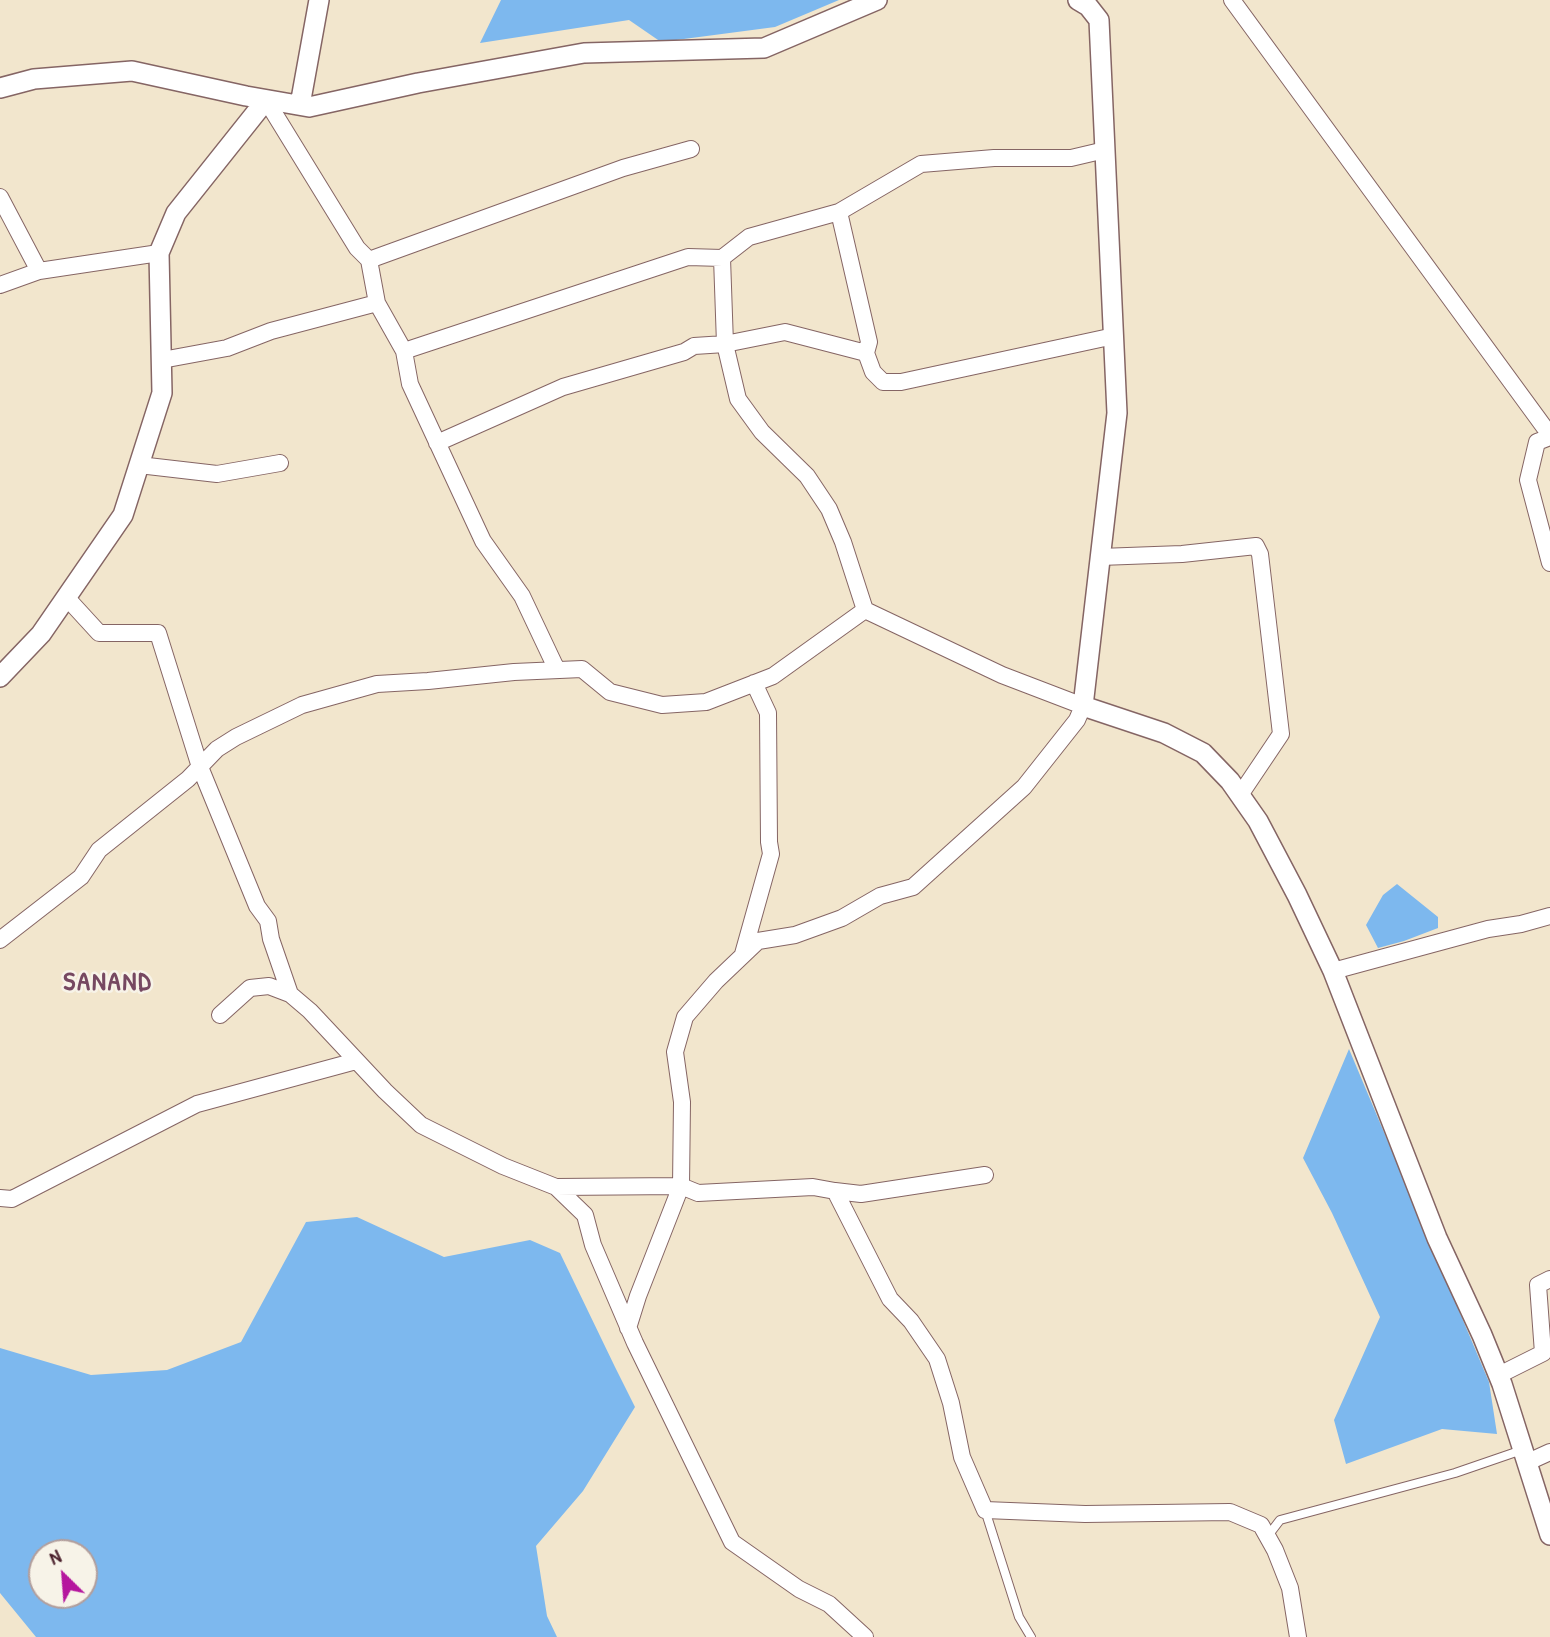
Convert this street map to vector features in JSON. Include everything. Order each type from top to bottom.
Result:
[{"type":"street","points":[[300,105],[319,0]]},
{"type":"street","points":[[0,88],[34,79],[132,71],[309,107],[418,83],[584,53],[764,48],[877,0]]},
{"type":"street","points":[[1232,0],[1550,436],[1537,442],[1528,480],[1550,563]]},
{"type":"street","points":[[628,1328],[681,1186],[682,1102],[675,1052],[685,1017],[716,981],[758,942],[795,935],[842,918],[880,897],[913,887],[1024,787],[1077,720],[1083,706],[1117,413],[1099,20],[1086,2]]},
{"type":"street","points":[[0,677],[41,635],[123,515],[162,393],[159,253],[176,213],[266,100]]},
{"type":"street","points":[[266,100],[357,248],[369,260],[377,303],[404,351],[410,384],[437,443],[483,541],[523,596],[557,670]]},
{"type":"street","points":[[369,260],[623,168],[691,149]]},
{"type":"street","points":[[404,351],[688,257],[722,258],[749,237],[839,212],[922,164],[994,158],[1071,158],[1105,150]]},
{"type":"street","points":[[0,197],[39,271]]},
{"type":"street","points":[[839,212],[869,342],[866,353],[873,372],[883,383],[901,382],[1114,336]]},
{"type":"street","points":[[0,285],[39,271],[159,253]]},
{"type":"street","points":[[722,258],[725,344],[738,399],[762,432],[807,476],[829,509],[843,542],[865,610],[1002,676],[1164,733],[1203,752],[1230,781],[1258,821],[1333,971],[1437,1238],[1499,1375],[1550,1535]]},
{"type":"street","points":[[162,360],[227,348],[271,331],[377,303]]},
{"type":"street","points":[[437,443],[563,387],[684,352],[694,346],[725,344],[785,332],[866,353]]},
{"type":"street","points":[[139,464],[217,474],[280,463]]},
{"type":"street","points":[[1100,557],[1182,554],[1256,546],[1281,734],[1240,795]]},
{"type":"street","points":[[66,597],[99,633],[158,633],[200,767],[257,906],[268,922],[289,994]]},
{"type":"street","points":[[0,940],[81,877],[99,850],[188,779],[217,749],[302,705],[377,684],[582,669],[610,692],[662,705],[706,702],[773,676],[865,610]]},
{"type":"street","points":[[742,956],[771,855],[768,713],[754,683]]},
{"type":"street","points":[[1333,971],[1488,929],[1550,916]]},
{"type":"street","points":[[220,1015],[250,988],[270,986],[289,994],[310,1011],[421,1125],[503,1166],[556,1187],[681,1186],[698,1193],[813,1187],[861,1194],[985,1175]]},
{"type":"street","points":[[0,1198],[12,1199],[197,1104],[356,1061]]},
{"type":"street","points":[[556,1187],[585,1215],[593,1245],[628,1328],[732,1542],[799,1589],[829,1604],[865,1637]]},
{"type":"street","points":[[835,1191],[890,1298],[911,1321],[937,1359],[951,1403],[962,1457],[985,1510],[1084,1514],[1230,1512],[1261,1525],[1290,1588],[1298,1637]]},
{"type":"street","points":[[1499,1375],[1543,1353],[1538,1285],[1550,1279]]},
{"type":"street","points":[[1526,1455],[1550,1452]]},
{"type":"lane","points":[[1267,1537],[1280,1520],[1526,1455]]},
{"type":"lane","points":[[985,1510],[1019,1617],[1031,1637]]},
{"type":"water","points":[[501,0],[839,0],[775,27],[661,42],[629,20],[480,43]]},
{"type":"water","points":[[1397,884],[1438,917],[1438,928],[1378,948],[1366,925],[1383,895]]},
{"type":"water","points":[[1349,1049],[1489,1382],[1497,1434],[1442,1429],[1346,1464],[1334,1420],[1380,1317],[1332,1213],[1303,1158]]},
{"type":"water","points":[[357,1217],[444,1257],[530,1240],[560,1253],[635,1407],[583,1491],[536,1546],[547,1616],[557,1637],[36,1637],[0,1593],[0,1348],[91,1375],[167,1370],[241,1342],[306,1222]]},
{"type":"district","name":"SANAND","points":[[108,983]]}]
